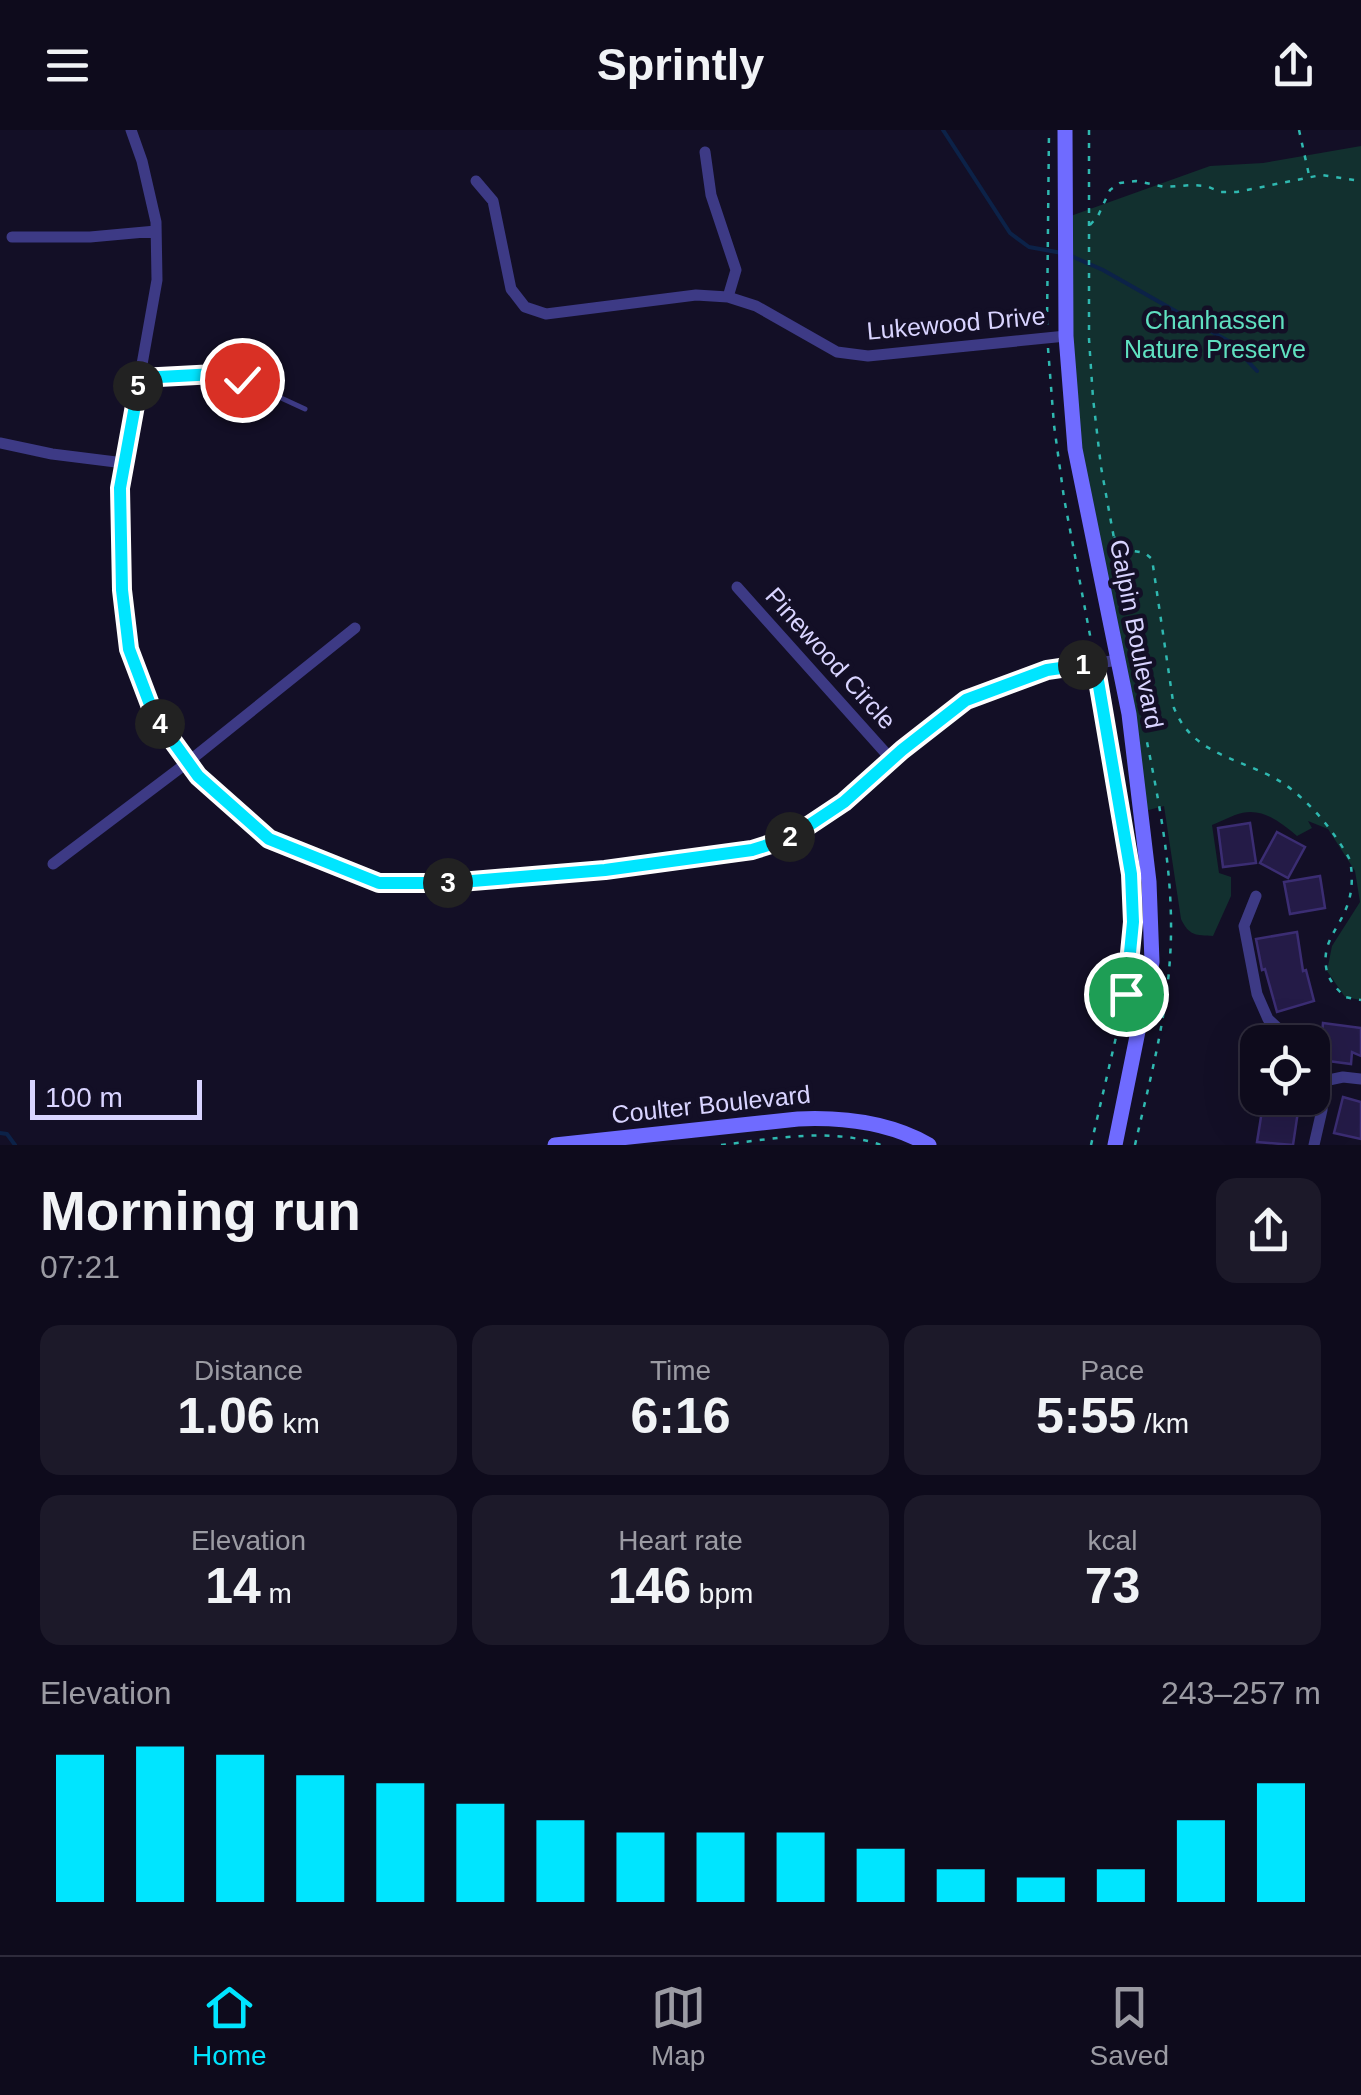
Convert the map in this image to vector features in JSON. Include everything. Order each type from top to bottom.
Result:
[{"type":"street","points":[[131,130],[156,222],[156,286],[120,488],[122,590],[129,649],[154,715],[198,776],[269,839],[379,883],[448,883],[605,870],[752,850],[790,838],[844,802],[966,700],[1047,670],[1119,660]]},
{"type":"street","name":"Galpin Boulevard","points":[[1064,130],[1066,336],[1075,449],[1129,714],[1150,882],[1152,962],[1115,1145]]},
{"type":"street","points":[[704,152],[711,194],[736,270],[728,297]]},
{"type":"street","name":"Lukewood Drive","points":[[476,181],[494,201],[511,290],[526,308],[546,314],[696,295],[728,297],[756,306],[837,352],[868,356],[1066,336]]},
{"type":"street","points":[[12,237],[156,232]]},
{"type":"street","points":[[0,442],[52,454],[124,462]]},
{"type":"street","name":"Pinewood Circle","points":[[737,587],[891,760]]},
{"type":"street","points":[[53,864],[355,628]]},
{"type":"street","points":[[1256,896],[1244,926],[1256,994],[1274,1025]]},
{"type":"street","points":[[1330,1080],[1361,1079]]},
{"type":"street","points":[[1314,1145],[1321,1115]]},
{"type":"street","name":"Coulter Boulevard","points":[[555,1145],[828,1118],[878,1125],[929,1145]]},
{"type":"lane","points":[[140,378],[216,374],[242,380],[305,409]]},
{"type":"path","points":[[1049,130],[1047,338],[1054,425],[1131,874],[1133,922],[1126,994],[1091,1145]]},
{"type":"path","points":[[1298,130],[1309,177]]},
{"type":"path","points":[[1088,226],[1098,216],[1110,190],[1120,183],[1206,186],[1221,192],[1237,192],[1309,177],[1334,175],[1361,181]]},
{"type":"path","points":[[1114,537],[1128,550],[1145,553],[1152,559],[1174,708],[1180,724],[1218,754],[1290,788],[1320,817],[1350,858],[1358,879]]},
{"type":"path","points":[[1346,925],[1327,957],[1327,970],[1344,997],[1361,1000]]},
{"type":"path","points":[[721,1145],[822,1135],[881,1145]]},
{"type":"green space","name":"Chanhassen Nature Preserve","points":[[1361,146],[1361,1000],[1345,997],[1327,971],[1332,946],[1360,902],[1355,871],[1328,829],[1308,821],[1312,828],[1297,836],[1276,820],[1253,812],[1212,825],[1219,873],[1231,877],[1231,896],[1213,936],[1194,934],[1181,919],[1164,806],[1141,812],[1075,449],[1065,218],[1210,166],[1263,163]]},
{"type":"building","points":[[1250,823],[1256,863],[1223,867],[1218,828]]},
{"type":"building","points":[[1277,832],[1305,847],[1288,878],[1260,863]]},
{"type":"building","points":[[1320,876],[1325,908],[1290,914],[1284,882]]},
{"type":"building","points":[[1297,932],[1303,971],[1306,970],[1314,1001],[1277,1012],[1256,939]]},
{"type":"building","points":[[1323,1023],[1361,1028],[1361,1056],[1352,1052],[1351,1064],[1330,1061],[1330,1025]]},
{"type":"building","points":[[1343,1097],[1361,1102],[1361,1139],[1334,1133]]},
{"type":"building","points":[[1261,1115],[1297,1115],[1293,1145],[1257,1142]]},
{"type":"waterway","points":[[943,130],[1010,233],[1029,247],[1062,253]]},
{"type":"waterway","points":[[1071,256],[1230,342],[1257,371]]},
{"type":"waterway","points":[[0,1133],[7,1134],[15,1145]]},
{"type":"route","points":[[242,380],[216,374],[140,378],[120,488],[122,590],[129,649],[154,715],[198,776],[269,839],[379,883],[448,883],[605,870],[752,850],[790,838],[844,802],[966,700],[1047,670],[1095,663],[1131,874],[1133,922],[1126,994]]}]
